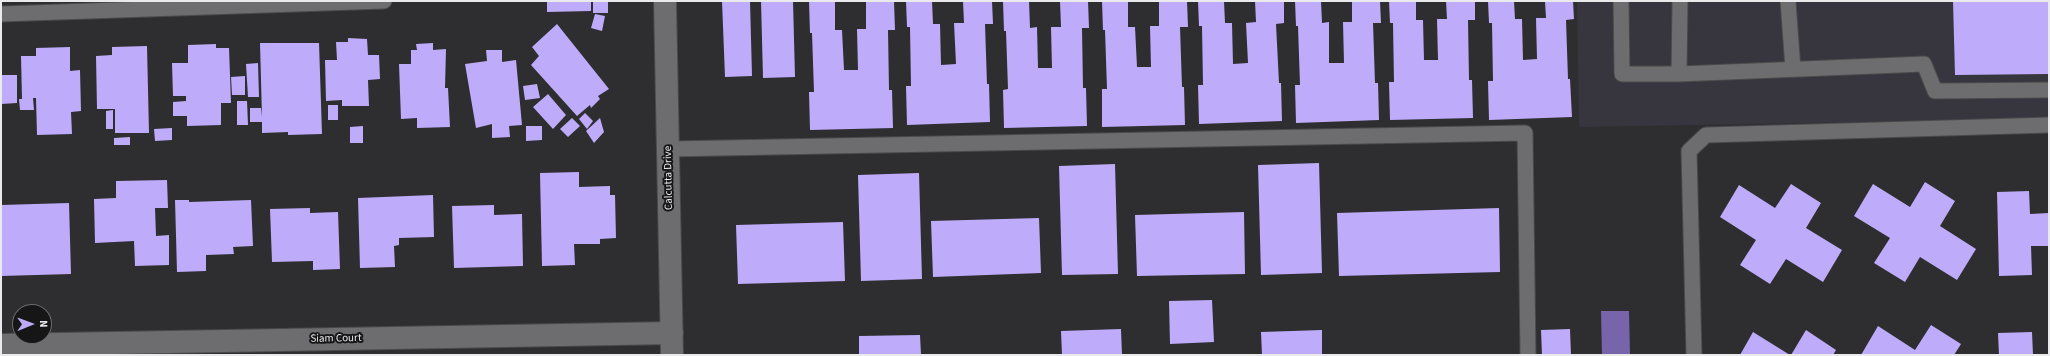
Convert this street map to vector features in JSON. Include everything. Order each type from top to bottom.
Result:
[{"type":"street","name":"Calcutta Drive","points":[[665,1],[672,355]]},
{"type":"street","name":"Siam Court","points":[[1,345],[672,333]]},
{"type":"lane","points":[[1,14],[384,1]]},
{"type":"lane","points":[[1621,1],[1622,74],[1679,74],[1924,64],[1935,91],[2049,90]]},
{"type":"lane","points":[[1679,74],[1680,1]]},
{"type":"lane","points":[[1788,1],[1793,69]]},
{"type":"lane","points":[[1694,355],[1689,151],[1706,135],[2049,125]]},
{"type":"lane","points":[[668,148],[1525,133],[1528,355]]},
{"type":"shaded area","points":[[1577,1],[2049,1],[2049,119],[1579,127]]},
{"type":"shaded area","points":[[1601,311],[1629,311],[1630,355],[1602,355]]},
{"type":"building","points":[[547,1],[591,1],[591,11],[547,12]]},
{"type":"building","points":[[593,1],[608,1],[608,13],[593,13]]},
{"type":"building","points":[[722,1],[750,1],[752,76],[725,77]]},
{"type":"building","points":[[761,1],[793,1],[795,77],[763,78]]},
{"type":"building","points":[[809,1],[835,1],[835,30],[842,30],[844,70],[858,70],[857,29],[866,29],[866,1],[894,1],[895,30],[888,30],[889,90],[892,90],[893,128],[810,130],[809,92],[814,92],[812,33],[810,33]]},
{"type":"building","points":[[906,1],[932,1],[933,24],[940,24],[941,65],[956,64],[954,23],[964,23],[963,1],[992,1],[993,24],[985,24],[990,122],[907,125],[906,86],[911,86],[910,27],[907,27]]},
{"type":"building","points":[[1003,1],[1029,1],[1030,28],[1037,27],[1038,68],[1052,68],[1051,27],[1061,27],[1060,1],[1088,1],[1089,28],[1082,28],[1083,88],[1086,88],[1087,126],[1004,128],[1003,90],[1008,89],[1006,31],[1004,31]]},
{"type":"building","points":[[1102,1],[1128,1],[1128,27],[1135,27],[1137,67],[1151,67],[1150,26],[1159,26],[1159,1],[1187,1],[1188,27],[1180,27],[1185,125],[1102,127],[1102,89],[1107,89],[1105,30],[1103,30]]},
{"type":"building","points":[[1198,1],[1224,1],[1225,23],[1232,23],[1233,64],[1248,63],[1246,23],[1256,22],[1255,1],[1284,1],[1284,23],[1276,24],[1279,83],[1281,83],[1282,121],[1199,124],[1198,85],[1203,85],[1202,26],[1199,26]]},
{"type":"building","points":[[1295,1],[1321,1],[1322,23],[1329,22],[1329,63],[1344,63],[1343,22],[1352,22],[1352,1],[1380,1],[1381,23],[1373,23],[1375,83],[1378,83],[1379,120],[1296,123],[1295,85],[1300,85],[1298,26],[1296,26]]},
{"type":"building","points":[[1389,1],[1416,1],[1416,20],[1423,20],[1424,60],[1438,60],[1437,19],[1447,19],[1446,1],[1475,1],[1475,20],[1468,20],[1469,80],[1472,80],[1473,118],[1390,120],[1389,82],[1394,82],[1393,23],[1390,23]]},
{"type":"building","points":[[1488,1],[1514,1],[1515,19],[1522,19],[1523,60],[1537,59],[1536,18],[1546,18],[1545,1],[1573,1],[1574,19],[1566,20],[1568,79],[1570,79],[1572,117],[1489,120],[1488,81],[1493,81],[1492,23],[1489,23]]},
{"type":"building","points":[[1953,1],[2049,1],[2049,74],[1955,75]]},
{"type":"building","points":[[595,14],[605,16],[602,31],[591,28]]},
{"type":"building","points":[[557,24],[609,89],[598,96],[600,99],[591,108],[590,105],[577,116],[531,65],[539,56],[532,47]]},
{"type":"building","points":[[348,38],[367,39],[368,55],[379,55],[380,79],[368,80],[369,106],[342,106],[342,100],[326,101],[325,60],[337,60],[336,42],[348,42]]},
{"type":"building","points":[[260,43],[319,43],[322,134],[288,135],[288,132],[262,133],[262,122],[250,122],[250,108],[261,108],[262,117]]},
{"type":"building","points":[[433,43],[433,50],[446,49],[445,88],[448,88],[450,127],[417,128],[417,118],[401,119],[399,64],[411,64],[411,50],[417,50],[416,44]]},
{"type":"building","points":[[216,44],[216,48],[229,48],[231,103],[221,103],[221,125],[187,126],[187,116],[173,116],[173,102],[186,101],[186,96],[173,96],[172,63],[188,63],[188,45]]},
{"type":"building","points":[[147,46],[149,133],[115,133],[115,109],[97,109],[96,56],[112,55],[112,47]]},
{"type":"building","points":[[70,47],[70,71],[80,70],[81,111],[71,112],[72,134],[37,135],[36,98],[33,98],[34,110],[20,110],[19,99],[22,99],[21,56],[36,56],[36,48]]},
{"type":"building","points":[[486,50],[502,50],[502,62],[516,60],[522,125],[509,126],[510,137],[492,138],[492,124],[476,128],[465,64],[487,61]]},
{"type":"building","points":[[258,63],[259,97],[248,97],[246,64]]},
{"type":"building","points":[[1,75],[17,75],[17,103],[1,104]]},
{"type":"building","points":[[245,76],[245,95],[232,95],[231,77]]},
{"type":"building","points":[[537,84],[540,98],[525,100],[523,86]]},
{"type":"building","points":[[548,94],[566,115],[553,129],[533,107]]},
{"type":"building","points":[[237,101],[247,101],[248,125],[237,125]]},
{"type":"building","points":[[328,105],[338,105],[338,120],[328,120]]},
{"type":"building","points":[[113,110],[113,129],[106,129],[106,111]]},
{"type":"building","points":[[585,113],[593,121],[587,129],[579,119]]},
{"type":"building","points":[[572,118],[580,126],[568,137],[560,129]]},
{"type":"building","points":[[600,118],[604,132],[594,143],[586,131]]},
{"type":"building","points":[[363,126],[363,143],[350,143],[350,127]]},
{"type":"building","points":[[526,126],[542,126],[542,140],[526,141]]},
{"type":"building","points":[[172,128],[172,140],[155,141],[154,129]]},
{"type":"building","points":[[130,137],[130,145],[114,145],[114,138]]},
{"type":"building","points":[[1319,163],[1322,273],[1261,275],[1258,165]]},
{"type":"building","points":[[1115,164],[1118,274],[1062,275],[1059,166]]},
{"type":"building","points":[[579,172],[579,187],[610,186],[610,195],[615,195],[616,238],[600,239],[600,244],[574,244],[575,265],[542,266],[540,173]]},
{"type":"building","points":[[919,173],[922,279],[861,281],[858,175]]},
{"type":"building","points":[[167,180],[168,208],[155,208],[156,236],[169,235],[169,265],[135,266],[134,241],[95,243],[94,199],[116,198],[116,181]]},
{"type":"building","points":[[1925,182],[1955,201],[1940,226],[1976,249],[1957,280],[1920,257],[1905,282],[1874,263],[1890,238],[1854,216],[1873,184],[1910,207]]},
{"type":"building","points":[[1791,184],[1821,203],[1806,228],[1842,250],[1823,282],[1786,259],[1770,284],[1740,265],[1756,240],[1720,217],[1739,185],[1775,208]]},
{"type":"building","points":[[2029,191],[2030,214],[2049,213],[2049,246],[2031,246],[2032,275],[1999,276],[1997,192]]},
{"type":"building","points":[[433,195],[434,237],[399,238],[399,245],[394,246],[395,267],[360,268],[358,198]]},
{"type":"building","points":[[175,200],[189,200],[189,202],[251,200],[253,246],[233,247],[234,254],[206,255],[206,271],[177,272]]},
{"type":"building","points":[[69,203],[71,274],[1,276],[1,205]]},
{"type":"building","points":[[494,205],[494,215],[522,214],[523,266],[454,268],[452,206]]},
{"type":"building","points":[[310,208],[310,213],[338,212],[340,269],[313,270],[313,261],[272,262],[270,209]]},
{"type":"building","points":[[1499,208],[1500,272],[1339,276],[1337,213]]},
{"type":"building","points":[[1244,212],[1245,274],[1137,276],[1135,215]]},
{"type":"building","points":[[1039,218],[1041,273],[933,277],[931,221]]},
{"type":"building","points":[[843,222],[845,281],[738,284],[736,225]]},
{"type":"building","points":[[1212,300],[1214,342],[1170,344],[1169,301]]},
{"type":"building","points":[[1931,325],[1961,344],[1954,355],[1861,355],[1878,326],[1915,350]]},
{"type":"building","points":[[1121,329],[1122,355],[1062,355],[1061,331]]},
{"type":"building","points":[[1570,329],[1571,355],[1542,355],[1541,330]]},
{"type":"building","points":[[1322,330],[1322,355],[1262,355],[1261,332]]},
{"type":"building","points":[[1806,330],[1836,350],[1833,355],[1791,355]]},
{"type":"building","points":[[1753,332],[1790,355],[1740,355]]},
{"type":"building","points":[[2032,332],[2033,355],[1999,355],[1998,333]]},
{"type":"building","points":[[920,335],[921,355],[859,355],[859,336]]}]
